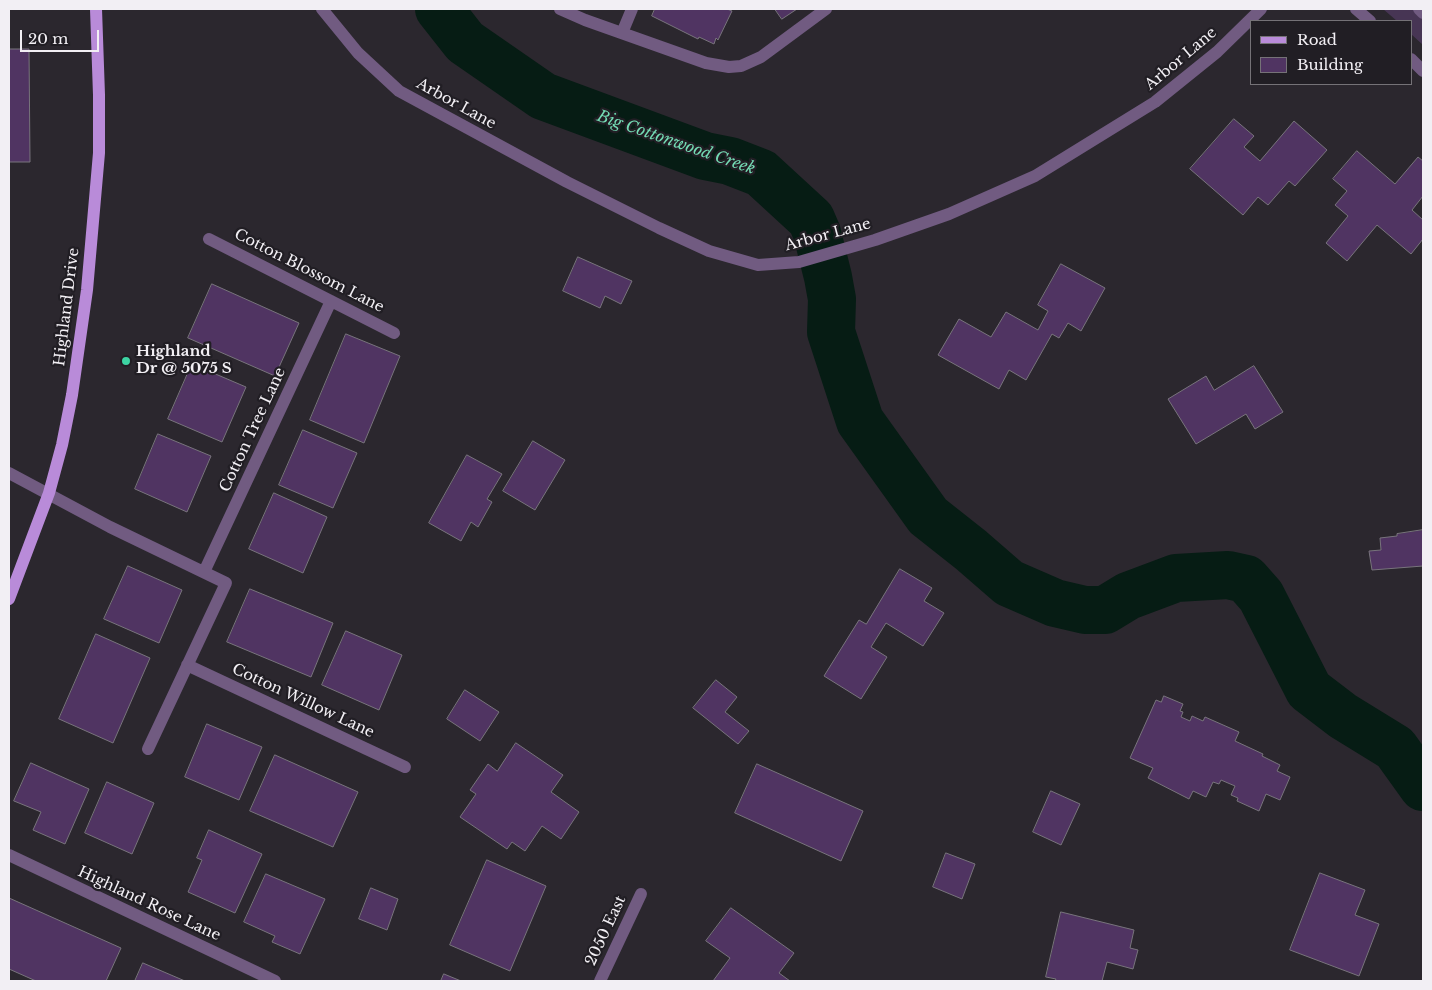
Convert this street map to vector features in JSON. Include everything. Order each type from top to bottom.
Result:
[{"type":"main road","name":"Highland Drive","points":[[9,600],[49,493],[62,445],[72,395],[87,290],[99,154],[96,9]]},
{"type":"street","name":"Arbor Lane","points":[[322,9],[358,53],[398,91],[567,182],[659,228],[709,251],[758,266],[798,262],[852,247],[949,214],[994,195],[1052,166],[1155,102],[1217,52],[1261,9]]},
{"type":"street","points":[[560,9],[706,63],[729,67],[741,66],[761,56],[826,9]]},
{"type":"street","points":[[622,33],[632,9]]},
{"type":"street","points":[[1356,9],[1369,20]]},
{"type":"street","points":[[1419,9],[1423,13]]},
{"type":"street","points":[[1412,60],[1423,70]]},
{"type":"street","name":"Cotton Blossom Lane","points":[[209,239],[394,333]]},
{"type":"street","name":"Cotton Tree Lane","points":[[204,572],[331,301]]},
{"type":"street","points":[[9,473],[110,527],[226,583],[148,749]]},
{"type":"street","name":"Cotton Willow Lane","points":[[187,665],[405,767]]},
{"type":"street","name":"Highland Rose Lane","points":[[9,855],[275,981]]},
{"type":"street","name":"2050 East","points":[[600,981],[641,894]]},
{"type":"shaded area","points":[[1383,9],[1423,9],[1423,45],[1412,35],[1412,20],[1396,20]]},
{"type":"building","points":[[655,9],[727,9],[732,11],[718,40],[716,38],[714,44],[699,37],[698,39],[652,16]]},
{"type":"building","points":[[775,9],[797,9],[782,19]]},
{"type":"building","points":[[9,49],[29,49],[30,162],[9,162]]},
{"type":"building","points":[[1234,119],[1254,136],[1244,147],[1260,161],[1294,121],[1327,150],[1295,186],[1289,181],[1268,205],[1258,197],[1243,215],[1190,169]]},
{"type":"building","points":[[1357,151],[1395,184],[1418,157],[1423,161],[1423,196],[1412,210],[1423,220],[1423,239],[1411,254],[1377,225],[1347,261],[1326,243],[1348,216],[1335,205],[1347,191],[1333,179]]},
{"type":"building","points":[[578,257],[632,281],[621,304],[605,296],[600,308],[563,291]]},
{"type":"building","points":[[1061,264],[1105,288],[1081,331],[1068,323],[1059,338],[1052,334],[1026,380],[1009,370],[999,389],[938,355],[959,319],[991,337],[1006,312],[1038,330],[1048,311],[1038,305]]},
{"type":"building","points":[[212,284],[299,323],[275,376],[188,338]]},
{"type":"building","points":[[346,334],[400,356],[364,443],[310,420]]},
{"type":"building","points":[[192,364],[246,387],[222,442],[168,419]]},
{"type":"building","points":[[1254,366],[1283,412],[1255,429],[1246,414],[1196,444],[1168,399],[1206,376],[1214,390]]},
{"type":"building","points":[[303,430],[357,453],[333,508],[279,485]]},
{"type":"building","points":[[158,434],[211,456],[187,512],[135,489]]},
{"type":"building","points":[[533,441],[565,460],[535,510],[503,491]]},
{"type":"building","points":[[467,455],[502,474],[487,499],[492,502],[478,527],[471,522],[461,541],[429,523]]},
{"type":"building","points":[[274,493],[327,517],[303,573],[249,549]]},
{"type":"building","points":[[1423,530],[1423,566],[1372,570],[1369,551],[1381,550],[1380,538]]},
{"type":"building","points":[[128,566],[182,590],[159,643],[104,619]]},
{"type":"building","points":[[900,569],[932,588],[924,601],[944,613],[923,646],[886,623],[871,647],[887,657],[861,699],[824,676],[859,620],[866,624]]},
{"type":"building","points":[[250,589],[333,623],[311,677],[227,642]]},
{"type":"building","points":[[346,631],[402,655],[379,710],[322,685]]},
{"type":"building","points":[[96,634],[150,658],[113,743],[59,719]]},
{"type":"building","points":[[716,680],[737,697],[725,712],[749,731],[738,744],[693,708]]},
{"type":"building","points":[[465,690],[499,712],[480,741],[447,719]]},
{"type":"building","points":[[1164,696],[1183,704],[1180,711],[1183,712],[1181,717],[1190,721],[1192,716],[1203,721],[1205,717],[1239,732],[1235,741],[1263,754],[1262,756],[1280,765],[1277,771],[1290,777],[1280,800],[1266,794],[1259,811],[1237,801],[1238,798],[1231,795],[1235,786],[1221,780],[1219,784],[1213,782],[1206,797],[1193,791],[1189,799],[1148,778],[1153,768],[1130,758],[1156,700],[1161,702]]},
{"type":"building","points":[[207,724],[262,747],[239,800],[185,777]]},
{"type":"building","points":[[516,743],[563,775],[551,792],[579,812],[561,839],[542,826],[525,851],[512,842],[507,849],[460,817],[476,794],[470,790],[488,764],[497,771]]},
{"type":"building","points":[[275,755],[358,792],[333,847],[250,811]]},
{"type":"building","points":[[31,763],[89,789],[65,844],[33,830],[41,812],[14,801]]},
{"type":"building","points":[[757,764],[863,811],[841,861],[735,813]]},
{"type":"building","points":[[107,782],[154,803],[132,854],[85,833]]},
{"type":"building","points":[[1051,791],[1080,804],[1061,845],[1033,832]]},
{"type":"building","points":[[209,830],[262,854],[235,913],[188,892],[202,860],[197,858]]},
{"type":"building","points":[[946,853],[975,864],[962,899],[933,887]]},
{"type":"building","points":[[487,860],[546,886],[510,971],[450,945]]},
{"type":"building","points":[[1320,873],[1365,890],[1355,915],[1379,924],[1359,976],[1290,950]]},
{"type":"building","points":[[266,874],[325,899],[300,954],[272,942],[275,936],[244,922]]},
{"type":"building","points":[[371,888],[398,899],[387,930],[359,919]]},
{"type":"building","points":[[9,898],[121,948],[106,981],[36,981],[9,969]]},
{"type":"building","points":[[731,908],[794,953],[779,973],[790,981],[713,981],[730,958],[706,941]]},
{"type":"building","points":[[1061,912],[1134,930],[1130,948],[1138,950],[1133,969],[1107,962],[1102,981],[1055,981],[1056,979],[1046,977]]},
{"type":"building","points":[[143,963],[185,981],[135,981]]},
{"type":"building","points":[[444,974],[461,981],[441,981]]},
{"type":"waterway","name":"Big Cottonwood Creek","points":[[439,9],[465,42],[543,96],[705,156],[730,161],[761,173],[811,219],[817,233],[832,299],[831,332],[860,421],[928,516],[1009,583],[1055,603],[1085,610],[1105,610],[1128,596],[1176,578],[1228,575],[1246,579],[1261,596],[1309,690],[1343,716],[1395,748],[1423,787]]},
{"type":"place","name":"Highland Dr @ 5075 S","points":[[126,361]]}]
